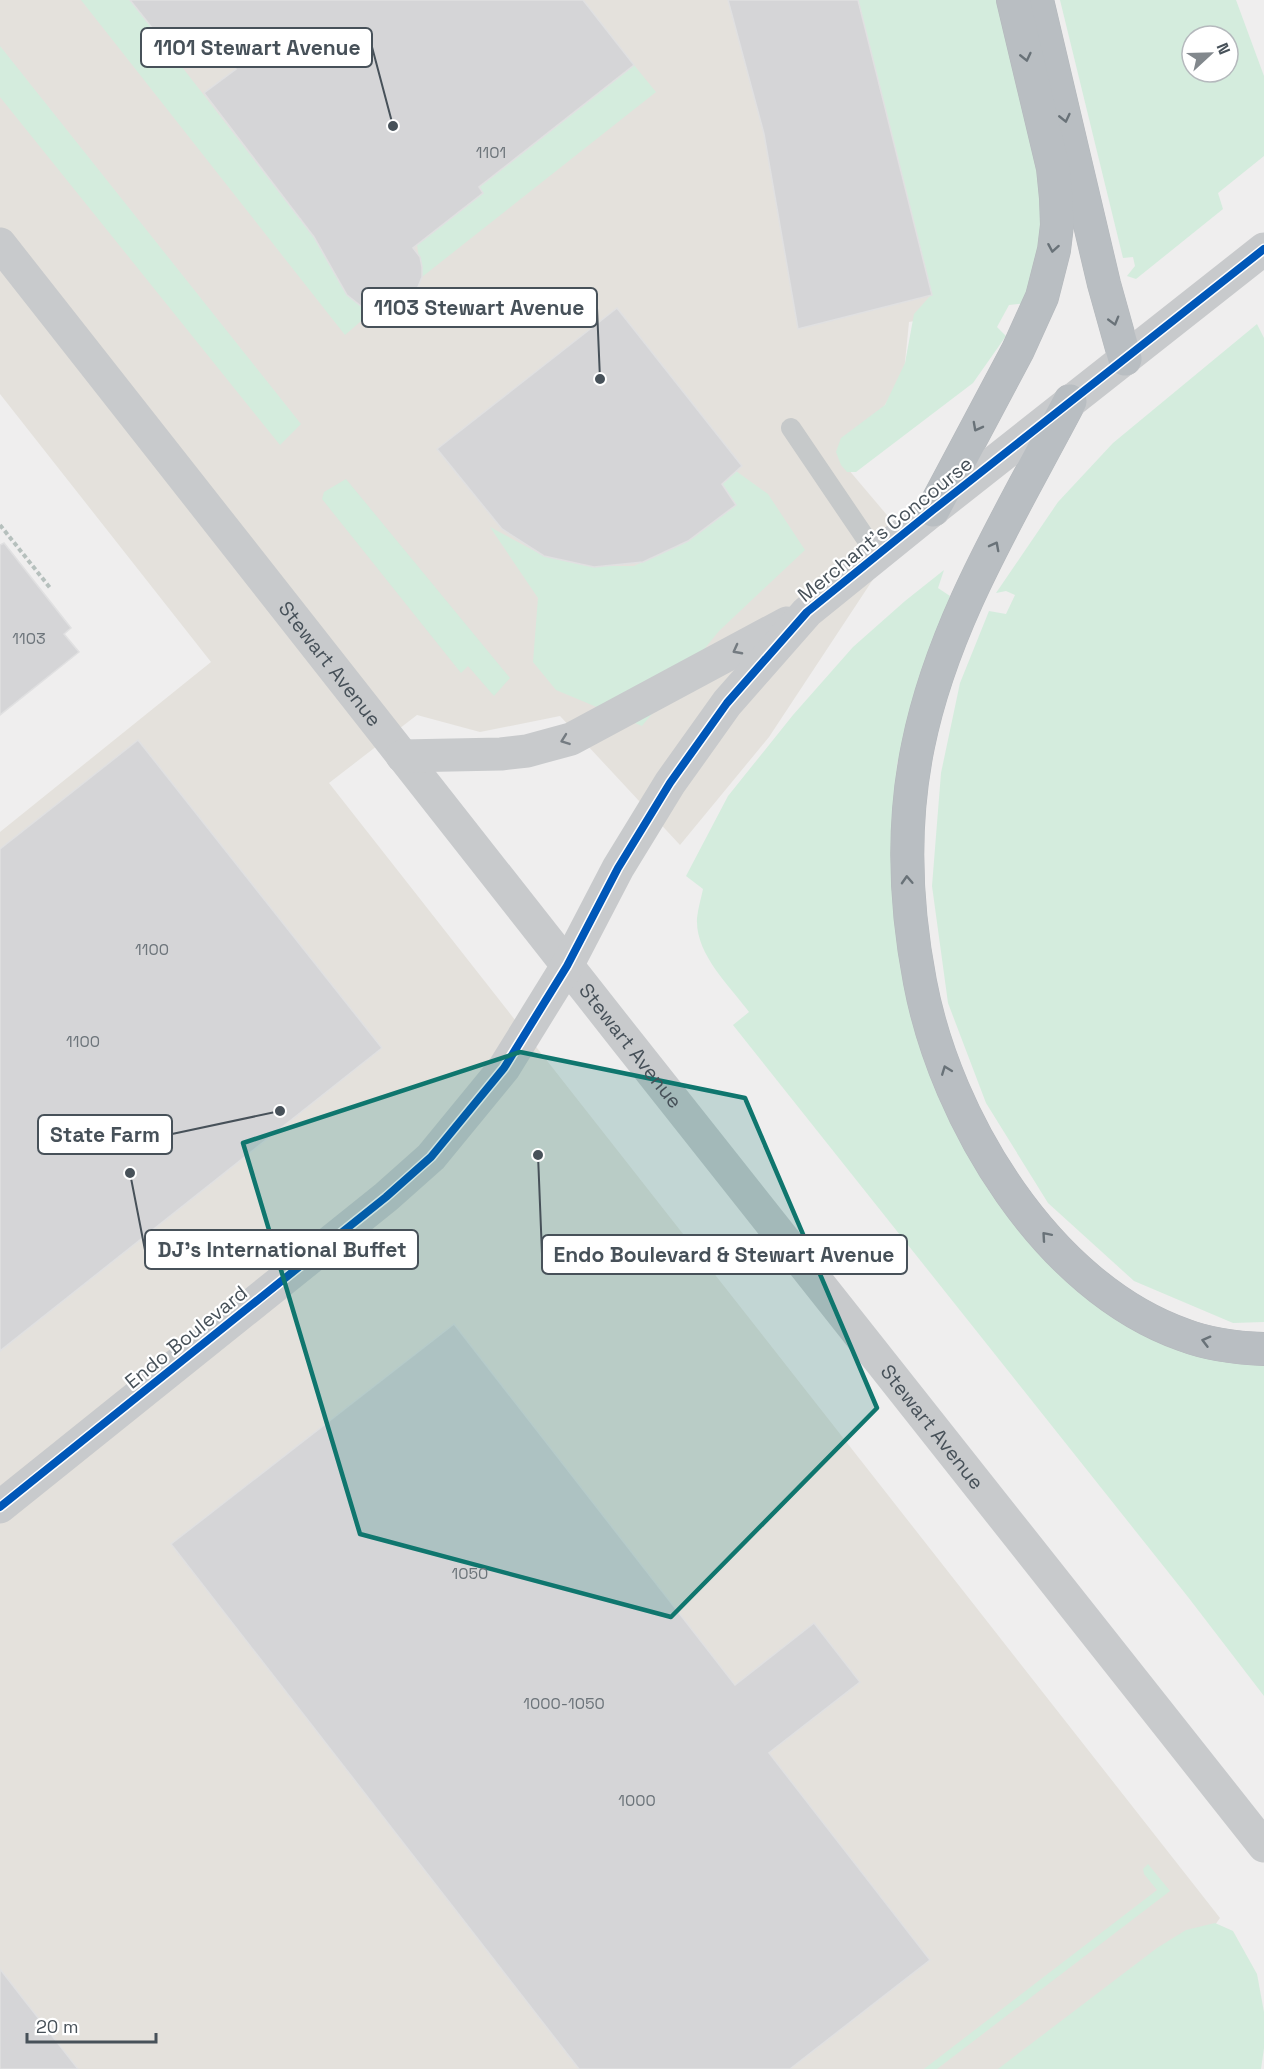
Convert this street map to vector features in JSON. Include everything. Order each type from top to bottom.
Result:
[{"type":"highway","points":[[933,510],[1018,351],[1042,297],[1054,250],[1056,198],[1053,168],[1013,0]]},
{"type":"highway","points":[[1037,0],[1104,284],[1125,359]]},
{"type":"highway","points":[[1070,402],[968,598],[927,708],[912,787],[907,848],[909,904],[920,985],[943,1060],[971,1128],[1009,1190],[1050,1242],[1101,1290],[1155,1323],[1212,1344],[1264,1349]]},
{"type":"main road","name":"Stewart Avenue","points":[[0,244],[567,966],[1264,1846]]},
{"type":"main road","name":"Merchant's Concourse","points":[[567,966],[618,868],[670,783],[727,703],[807,612],[1253,258]]},
{"type":"main road","points":[[402,756],[501,754],[527,751],[571,739],[807,612]]},
{"type":"main road","name":"Endo Boulevard","points":[[0,1507],[386,1197],[431,1157],[504,1068],[567,966]]},
{"type":"lane","points":[[791,428],[877,555]]},
{"type":"path","points":[[0,525],[51,589]]},
{"type":"highlighted area","points":[[520,1052],[745,1098],[877,1408],[671,1617],[360,1534],[243,1143]]},
{"type":"shaded area","points":[[0,0],[876,0],[953,301],[931,318],[909,322],[904,372],[848,469],[903,534],[769,737],[680,845],[560,716],[480,732],[417,715],[329,783],[1220,1918],[1111,2069],[0,2069],[0,832],[211,662],[0,394]]},
{"type":"green space","points":[[81,0],[130,0],[314,237],[347,295],[375,309],[345,335]]},
{"type":"green space","points":[[858,0],[1004,0],[1047,212],[1027,303],[1009,305],[997,327],[1006,336],[973,383],[856,472],[847,472],[841,465],[836,452],[841,438],[885,405],[905,363],[914,314],[931,295]]},
{"type":"green space","points":[[1060,0],[1236,0],[1264,76],[1264,156],[1218,193],[1223,209],[1136,279],[1127,276],[1135,266],[1133,257],[1123,258]]},
{"type":"green space","points":[[0,46],[301,424],[280,445],[0,97]]},
{"type":"green space","points":[[634,65],[656,92],[422,277],[417,245],[483,193],[479,187]]},
{"type":"green space","points":[[1257,324],[1264,338],[1264,1322],[1233,1323],[1134,1281],[1048,1203],[986,1103],[948,1003],[932,886],[941,773],[960,683],[989,611],[1006,614],[1015,595],[1006,591],[996,593],[1058,502],[1113,443]]},
{"type":"green space","points":[[736,471],[768,494],[805,550],[719,631],[642,726],[556,690],[533,662],[538,598],[490,527],[544,556],[587,566],[634,566],[688,541],[736,505],[722,484]]},
{"type":"green space","points":[[346,479],[510,678],[494,696],[468,666],[461,673],[322,499],[324,492]]},
{"type":"green space","points":[[944,570],[938,588],[950,596],[897,764],[892,890],[908,980],[986,1182],[1206,1354],[1264,1366],[1264,1696],[1188,1597],[733,1025],[749,1012],[715,968],[701,944],[697,918],[703,889],[686,876],[728,796],[793,715],[853,647]]},
{"type":"green space","points":[[1148,1864],[1170,1891],[937,2069],[924,2069],[1157,1890],[1144,1874],[1143,1869]]},
{"type":"green space","points":[[1215,1923],[1233,1931],[1257,1974],[1264,2012],[1264,2048],[1261,2069],[998,2069],[1157,1948],[1186,1930]]},
{"type":"building","points":[[130,0],[583,0],[634,65],[479,187],[483,193],[413,248],[420,257],[422,267],[422,277],[418,287],[412,295],[388,307],[375,309],[361,306],[347,295],[314,237],[204,93],[236,69],[216,43],[184,68]]},
{"type":"building","points":[[728,0],[858,0],[932,295],[798,329],[764,134]]},
{"type":"building","points":[[617,308],[742,466],[722,484],[736,505],[688,541],[643,562],[594,567],[544,556],[502,529],[437,449]]},
{"type":"building","points":[[4,543],[71,628],[64,634],[79,652],[0,715],[0,545]]},
{"type":"building","points":[[138,740],[382,1048],[0,1351],[0,849]]},
{"type":"building","points":[[454,1324],[735,1685],[814,1623],[860,1682],[769,1753],[930,1960],[790,2069],[579,2069],[171,1544]]},
{"type":"building","points":[[0,1969],[78,2069],[0,2069]]},
{"type":"cycle path","points":[[0,1507],[386,1197],[431,1157],[504,1068],[567,966],[618,868],[670,783],[727,703],[807,612],[1264,249]]},
{"type":"place","name":"1101 Stewart Avenue","points":[[393,126]]},
{"type":"place","name":"1103 Stewart Avenue","points":[[600,379]]},
{"type":"place","name":"State Farm","points":[[280,1111]]},
{"type":"place","name":"Endo Boulevard & Stewart Avenue","points":[[538,1155]]},
{"type":"place","name":"DJ's International Buffet","points":[[130,1173]]}]
